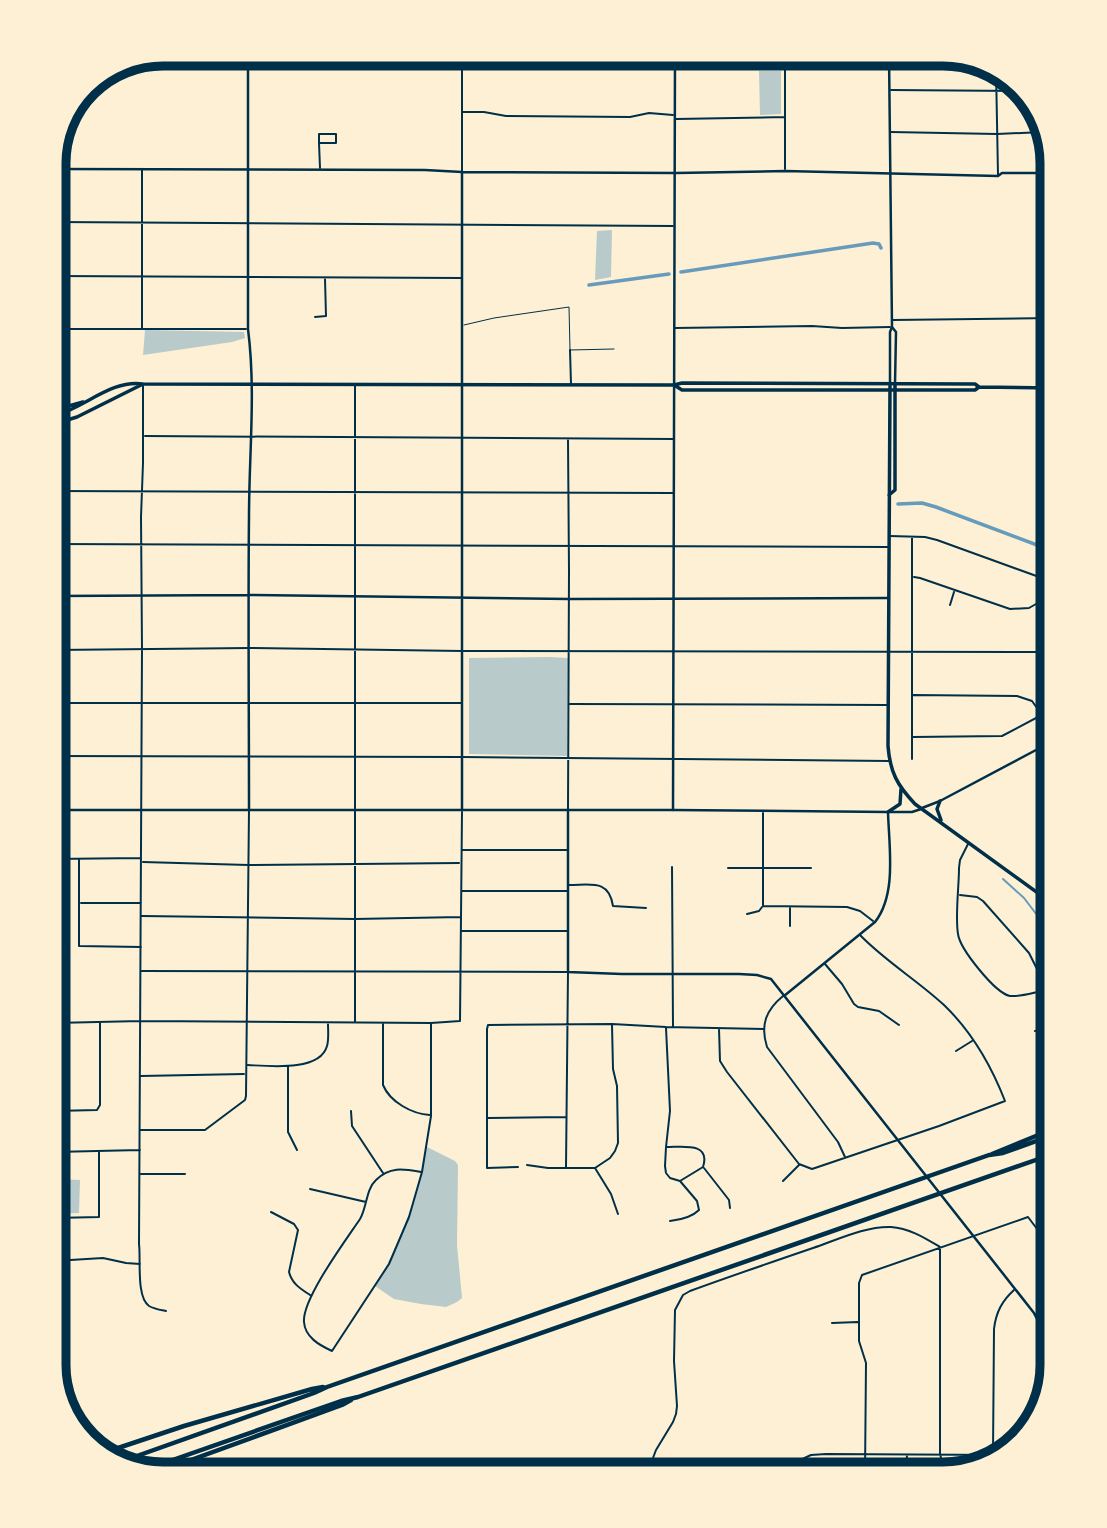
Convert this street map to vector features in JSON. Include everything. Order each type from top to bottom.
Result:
[{"type":"highway","points":[[135,1457],[989,1155],[1040,1134]]},
{"type":"highway","points":[[989,1155],[1003,1153],[1040,1140]]},
{"type":"highway","points":[[170,1461],[1040,1159]]},
{"type":"highway","points":[[117,1449],[234,1410],[327,1387]]},
{"type":"highway","points":[[188,1461],[358,1397]]},
{"type":"main road","points":[[67,412],[119,386],[134,382],[975,384],[979,387],[1040,388]]},
{"type":"main road","points":[[67,420],[143,384]]},
{"type":"main road","points":[[890,384],[889,761],[901,789],[921,809],[1040,895]]},
{"type":"main road","points":[[889,495],[895,490],[895,384]]},
{"type":"main road","points":[[674,385],[682,390],[895,391],[975,390],[979,387]]},
{"type":"main road","points":[[67,406],[92,400]]},
{"type":"main road","points":[[888,812],[898,806],[901,789]]},
{"type":"main road","points":[[940,801],[937,809],[942,822]]},
{"type":"street","points":[[140,1130],[205,1130],[245,1100],[251,437],[248,330],[248,66]]},
{"type":"street","points":[[66,1023],[460,1021],[462,66]]},
{"type":"street","points":[[673,810],[675,67]]},
{"type":"street","points":[[785,67],[785,170]]},
{"type":"street","points":[[890,67],[890,384]]},
{"type":"street","points":[[996,82],[998,176]]},
{"type":"street","points":[[890,90],[1007,91]]},
{"type":"street","points":[[462,112],[506,116],[630,117],[649,113],[675,117],[785,117]]},
{"type":"street","points":[[890,132],[1035,132]]},
{"type":"street","points":[[319,143],[336,143],[336,134],[319,134],[319,143],[320,170]]},
{"type":"street","points":[[67,169],[676,173],[785,170],[998,176],[1002,173],[1040,173]]},
{"type":"street","points":[[142,169],[142,329]]},
{"type":"street","points":[[67,222],[675,226]]},
{"type":"street","points":[[67,276],[462,278]]},
{"type":"street","points":[[315,317],[326,316],[325,278]]},
{"type":"street","points":[[892,320],[1040,318]]},
{"type":"street","points":[[674,328],[892,327]]},
{"type":"street","points":[[892,327],[896,332],[895,384]]},
{"type":"street","points":[[67,329],[248,330]]},
{"type":"street","points":[[570,350],[571,385]]},
{"type":"street","points":[[143,384],[139,1244],[144,1300],[150,1307],[166,1311]]},
{"type":"street","points":[[355,384],[355,1022]]},
{"type":"street","points":[[144,436],[674,439]]},
{"type":"street","points":[[566,1168],[568,439]]},
{"type":"street","points":[[67,491],[674,493]]},
{"type":"street","points":[[889,536],[937,540],[1040,577]]},
{"type":"street","points":[[912,537],[912,759]]},
{"type":"street","points":[[67,544],[889,547]]},
{"type":"street","points":[[913,577],[1010,610],[1028,608],[1040,601]]},
{"type":"street","points":[[950,605],[955,590]]},
{"type":"street","points":[[67,596],[888,598]]},
{"type":"street","points":[[67,650],[249,648],[462,652],[1040,652]]},
{"type":"street","points":[[912,695],[1017,695],[1032,701],[1040,712]]},
{"type":"street","points":[[67,704],[462,703]]},
{"type":"street","points":[[569,704],[888,705]]},
{"type":"street","points":[[912,737],[1002,736],[1040,716]]},
{"type":"street","points":[[66,810],[912,812],[940,801],[1040,748]]},
{"type":"street","points":[[67,756],[889,761]]},
{"type":"street","points":[[747,914],[759,911],[763,906],[763,811]]},
{"type":"street","points":[[845,1158],[838,1142],[767,1047],[764,1029],[766,1016],[773,1004],[860,935],[881,914],[888,891],[888,812]]},
{"type":"street","points":[[969,843],[960,860],[958,937],[964,949],[1006,995],[1040,991]]},
{"type":"street","points":[[461,850],[568,850]]},
{"type":"street","points":[[66,859],[248,865],[461,863]]},
{"type":"street","points":[[79,859],[79,946],[141,947]]},
{"type":"street","points":[[672,867],[673,1027]]},
{"type":"street","points":[[728,868],[811,868]]},
{"type":"street","points":[[568,885],[598,885],[611,894],[613,906],[646,908]]},
{"type":"street","points":[[461,891],[568,891]]},
{"type":"street","points":[[959,894],[977,897],[983,901],[1029,953],[1040,975]]},
{"type":"street","points":[[79,903],[141,903]]},
{"type":"street","points":[[763,906],[847,907],[860,911],[875,922]]},
{"type":"street","points":[[790,907],[790,926]]},
{"type":"street","points":[[141,916],[355,919],[461,917]]},
{"type":"street","points":[[461,931],[568,931]]},
{"type":"street","points":[[719,1029],[720,1061],[727,1072],[799,1164],[813,1169],[947,1124],[1005,1101],[996,1078],[970,1033],[943,1005],[860,935]]},
{"type":"street","points":[[825,963],[854,1004],[879,1011],[900,1025]]},
{"type":"street","points":[[141,971],[672,973],[756,975],[771,979],[1034,1313],[1040,1324]]},
{"type":"street","points":[[66,1111],[97,1110],[100,1105],[100,1022]]},
{"type":"street","points":[[247,1065],[306,1064],[321,1055],[328,1045],[328,1023]]},
{"type":"street","points":[[383,1023],[385,1091],[407,1108],[431,1115]]},
{"type":"street","points":[[422,1172],[396,1168],[384,1174],[370,1188],[363,1215],[310,1296],[304,1311],[303,1323],[310,1338],[321,1346],[332,1351],[388,1264],[409,1217],[422,1172],[431,1115],[431,1023]]},
{"type":"street","points":[[518,1167],[487,1168],[488,1025],[612,1024],[764,1029]]},
{"type":"street","points":[[527,1165],[595,1168],[615,1151],[618,1143],[617,1086],[613,1069],[612,1024]]},
{"type":"street","points":[[666,1027],[670,1111],[666,1173],[670,1178],[680,1181],[697,1201],[699,1210],[670,1221]]},
{"type":"street","points":[[1035,1031],[1040,1030]]},
{"type":"street","points":[[956,1051],[973,1040]]},
{"type":"street","points":[[288,1066],[288,1132],[297,1150]]},
{"type":"street","points":[[140,1076],[246,1074]]},
{"type":"street","points":[[351,1111],[352,1126],[384,1174]]},
{"type":"street","points":[[487,1118],[566,1118]]},
{"type":"street","points":[[662,1124],[668,1125]]},
{"type":"street","points":[[666,1147],[691,1147],[700,1149],[705,1154],[703,1167],[680,1181]]},
{"type":"street","points":[[66,1152],[140,1150]]},
{"type":"street","points":[[66,1218],[99,1217],[99,1152]]},
{"type":"street","points":[[783,1181],[799,1164]]},
{"type":"street","points":[[703,1167],[729,1199],[730,1208]]},
{"type":"street","points":[[595,1168],[611,1194],[618,1214]]},
{"type":"street","points":[[140,1174],[185,1174]]},
{"type":"street","points":[[310,1189],[367,1202]]},
{"type":"street","points":[[271,1212],[294,1224],[298,1230],[289,1272],[297,1286],[310,1296]]},
{"type":"street","points":[[866,1462],[866,1363],[859,1341],[859,1283],[862,1275],[1028,1217],[1040,1233]]},
{"type":"street","points":[[652,1462],[676,1414],[674,1318],[683,1295],[746,1270],[879,1228],[910,1231],[940,1247]]},
{"type":"street","points":[[940,1247],[942,1462]]},
{"type":"street","points":[[66,1260],[103,1258],[141,1264]]},
{"type":"street","points":[[994,1447],[993,1329],[999,1307],[1015,1289]]},
{"type":"street","points":[[832,1322],[859,1322]]},
{"type":"street","points":[[906,1454],[906,1462]]},
{"type":"street","points":[[796,1462],[811,1455],[980,1454]]},
{"type":"lane","points":[[463,325],[569,307],[570,350],[614,349]]},
{"type":"shaded area","points":[[759,71],[781,71],[781,114],[760,115]]},
{"type":"shaded area","points":[[612,230],[611,277],[595,280],[597,231]]},
{"type":"shaded area","points":[[145,330],[244,332],[245,338],[143,355]]},
{"type":"shaded area","points":[[469,658],[568,658],[567,756],[469,754]]},
{"type":"shaded area","points":[[427,1147],[458,1165],[457,1245],[462,1298],[446,1307],[394,1299],[375,1286],[407,1219]]},
{"type":"shaded area","points":[[66,1179],[80,1180],[79,1213],[66,1214]]},
{"type":"waterway","points":[[681,272],[873,243],[879,244],[881,248]]},
{"type":"waterway","points":[[589,285],[669,274]]},
{"type":"waterway","points":[[898,504],[922,503],[936,507],[1040,546]]},
{"type":"waterway","points":[[1003,879],[1024,898],[1040,919]]}]
